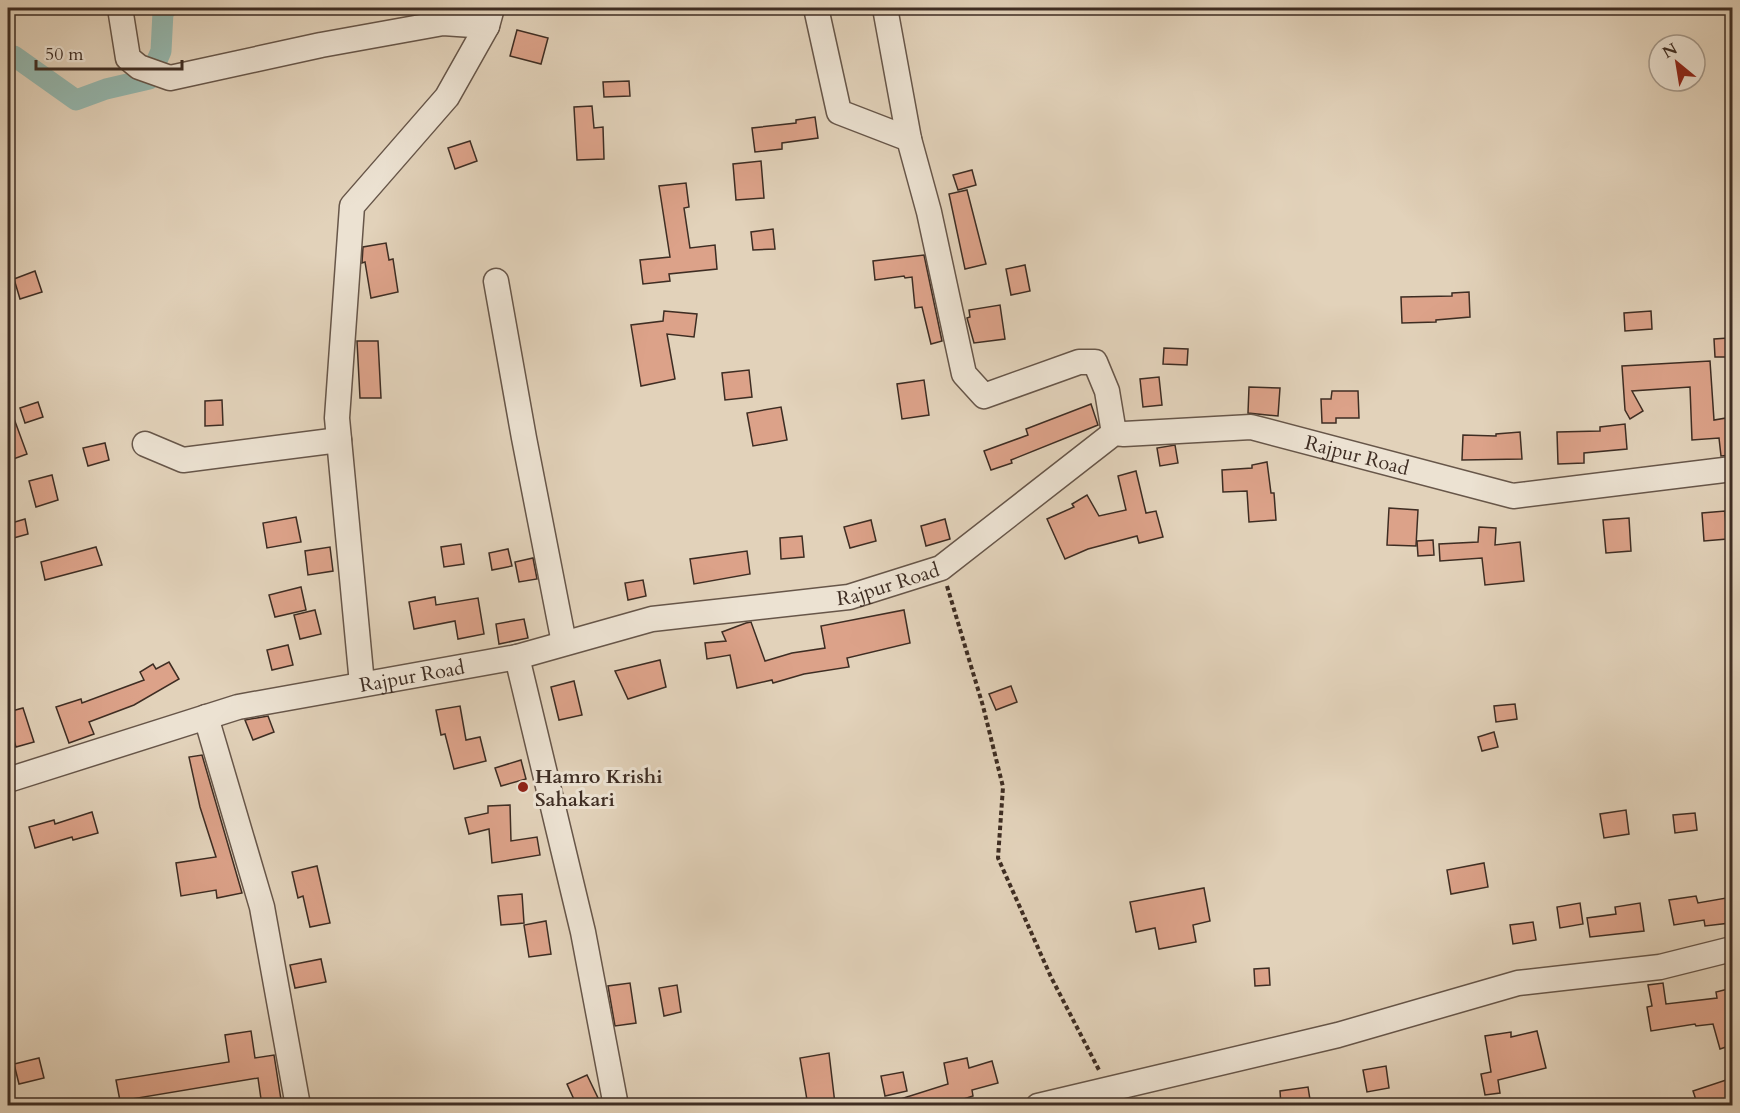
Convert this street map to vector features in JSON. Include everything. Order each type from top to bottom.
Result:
[{"type":"street","points":[[120,8],[128,58],[139,67],[170,78],[321,45],[490,17]]},
{"type":"street","points":[[816,8],[839,111],[909,139]]},
{"type":"street","points":[[885,8],[909,139],[929,212],[964,374],[984,396],[1079,362],[1095,362],[1107,391],[1114,433]]},
{"type":"street","points":[[362,684],[337,418],[352,206],[447,97],[490,17]]},
{"type":"street","points":[[496,281],[564,643]]},
{"type":"street","name":"Rajpur Road","points":[[8,780],[238,707],[517,657],[652,618],[849,597],[941,568],[1114,433],[1251,427],[1513,496],[1732,469]]},
{"type":"street","points":[[145,444],[183,460],[339,440]]},
{"type":"street","points":[[517,657],[583,932],[616,1106]]},
{"type":"street","points":[[206,717],[262,907],[298,1106]]},
{"type":"street","points":[[1038,1106],[1338,1035],[1518,983],[1660,967],[1732,949]]},
{"type":"path","points":[[941,568],[983,706],[1003,787],[998,858],[1051,977],[1109,1089]]},
{"type":"building","points":[[517,30],[548,38],[541,64],[510,56]]},
{"type":"building","points":[[629,81],[630,96],[604,97],[603,82]]},
{"type":"building","points":[[592,106],[594,128],[603,127],[604,159],[577,160],[574,107]]},
{"type":"building","points":[[815,117],[818,138],[782,143],[782,149],[755,152],[752,128],[796,123],[796,120]]},
{"type":"building","points":[[470,141],[477,161],[455,169],[448,148]]},
{"type":"building","points":[[761,161],[764,198],[736,200],[733,164]]},
{"type":"building","points":[[972,170],[976,185],[958,190],[953,175]]},
{"type":"building","points":[[686,183],[689,207],[684,208],[690,248],[715,245],[717,269],[669,274],[670,281],[643,284],[640,260],[670,257],[659,186]]},
{"type":"building","points":[[967,190],[986,264],[965,269],[949,194]]},
{"type":"building","points":[[773,229],[775,249],[753,250],[751,232]]},
{"type":"building","points":[[386,243],[389,260],[393,259],[398,292],[371,298],[365,262],[362,263],[363,247]]},
{"type":"building","points":[[924,255],[942,341],[931,344],[922,307],[915,308],[912,277],[875,280],[873,261]]},
{"type":"building","points":[[1025,265],[1030,291],[1011,295],[1006,269]]},
{"type":"building","points":[[35,271],[42,292],[20,299],[14,279]]},
{"type":"building","points":[[1469,292],[1470,317],[1436,320],[1436,322],[1402,323],[1401,297],[1452,296],[1452,293]]},
{"type":"building","points":[[1000,305],[1005,339],[974,343],[967,318],[970,317],[969,310]]},
{"type":"building","points":[[664,311],[697,314],[694,337],[667,334],[675,379],[641,386],[631,325],[663,321]]},
{"type":"building","points":[[1651,311],[1652,329],[1625,331],[1624,313]]},
{"type":"building","points":[[1728,338],[1729,357],[1715,357],[1714,339]]},
{"type":"building","points":[[357,341],[378,341],[381,398],[360,398]]},
{"type":"building","points":[[1164,348],[1188,349],[1187,365],[1163,364]]},
{"type":"building","points":[[1710,361],[1714,420],[1732,417],[1732,455],[1721,456],[1719,438],[1692,440],[1690,387],[1632,391],[1643,411],[1630,419],[1625,410],[1622,366]]},
{"type":"building","points":[[749,370],[752,397],[725,400],[722,373]]},
{"type":"building","points":[[1159,377],[1162,405],[1143,407],[1140,379]]},
{"type":"building","points":[[924,380],[929,415],[902,419],[897,384]]},
{"type":"building","points":[[1249,387],[1280,388],[1278,416],[1248,413]]},
{"type":"building","points":[[1332,391],[1358,391],[1359,418],[1336,418],[1336,423],[1322,423],[1321,399],[1331,399]]},
{"type":"building","points":[[222,400],[223,425],[205,426],[205,401]]},
{"type":"building","points":[[38,402],[43,417],[25,423],[20,408]]},
{"type":"building","points":[[1091,404],[1098,425],[991,470],[984,451],[1028,435],[1026,429]]},
{"type":"building","points":[[8,406],[27,454],[8,461]]},
{"type":"building","points":[[781,407],[787,440],[753,446],[747,413]]},
{"type":"building","points":[[1625,424],[1627,449],[1584,453],[1584,463],[1558,464],[1557,432],[1600,431],[1600,427]]},
{"type":"building","points":[[1520,432],[1522,459],[1462,460],[1463,435],[1496,436],[1496,434]]},
{"type":"building","points":[[105,443],[109,460],[88,466],[83,448]]},
{"type":"building","points":[[1175,445],[1178,463],[1160,466],[1157,448]]},
{"type":"building","points":[[1267,462],[1271,493],[1274,493],[1276,520],[1249,522],[1247,491],[1223,492],[1222,470],[1252,468],[1252,465]]},
{"type":"building","points":[[1136,471],[1146,513],[1156,511],[1163,537],[1139,543],[1137,536],[1088,549],[1065,559],[1047,519],[1074,507],[1072,504],[1087,495],[1099,516],[1126,510],[1118,476]]},
{"type":"building","points":[[52,475],[58,500],[36,507],[29,481]]},
{"type":"building","points":[[1389,508],[1418,510],[1416,546],[1387,545]]},
{"type":"building","points":[[1725,511],[1727,539],[1704,541],[1702,513]]},
{"type":"building","points":[[296,517],[301,542],[267,548],[263,523]]},
{"type":"building","points":[[1629,518],[1631,551],[1606,553],[1603,520]]},
{"type":"building","points":[[25,519],[28,534],[10,539],[8,524]]},
{"type":"building","points":[[945,519],[950,539],[926,546],[921,526]]},
{"type":"building","points":[[871,520],[876,541],[850,548],[844,527]]},
{"type":"building","points":[[1479,527],[1496,528],[1495,545],[1520,542],[1524,581],[1485,585],[1482,558],[1440,561],[1439,544],[1478,542]]},
{"type":"building","points":[[802,536],[804,557],[781,559],[780,538]]},
{"type":"building","points":[[1433,540],[1434,555],[1418,556],[1417,541]]},
{"type":"building","points":[[461,544],[464,564],[444,567],[441,547]]},
{"type":"building","points":[[96,547],[102,565],[45,580],[41,562]]},
{"type":"building","points":[[330,547],[333,571],[308,575],[305,551]]},
{"type":"building","points":[[508,549],[512,566],[492,570],[489,553]]},
{"type":"building","points":[[747,551],[750,574],[694,584],[690,559]]},
{"type":"building","points":[[533,558],[537,579],[519,582],[515,562]]},
{"type":"building","points":[[643,580],[646,596],[628,600],[625,583]]},
{"type":"building","points":[[301,587],[306,610],[275,617],[269,595]]},
{"type":"building","points":[[435,597],[436,605],[478,598],[484,634],[458,639],[455,621],[414,629],[409,602]]},
{"type":"building","points":[[315,610],[321,634],[300,639],[294,615]]},
{"type":"building","points":[[904,610],[910,643],[847,658],[849,667],[737,688],[730,655],[707,659],[705,643],[726,641],[722,632],[746,623],[751,622],[765,661],[792,653],[825,648],[821,626]]},
{"type":"building","points":[[524,619],[528,638],[499,644],[496,624]]},
{"type":"building","points":[[288,645],[293,665],[272,670],[267,650]]},
{"type":"building","points":[[660,660],[666,687],[628,699],[615,671]]},
{"type":"building","points":[[169,662],[179,679],[134,705],[89,722],[94,734],[69,743],[56,707],[81,699],[82,703],[144,680],[140,672],[153,664],[156,669]]},
{"type":"building","points":[[574,681],[582,715],[559,720],[551,687]]},
{"type":"building","points":[[1011,686],[1017,702],[996,710],[989,694]]},
{"type":"building","points":[[1515,704],[1517,719],[1496,722],[1494,706]]},
{"type":"building","points":[[460,706],[466,740],[480,737],[486,761],[454,769],[445,734],[441,735],[436,710]]},
{"type":"building","points":[[23,708],[34,742],[16,747],[8,721],[8,712]]},
{"type":"building","points":[[268,716],[274,732],[253,740],[245,720]]},
{"type":"building","points":[[1494,732],[1498,747],[1482,751],[1478,737]]},
{"type":"building","points":[[202,755],[242,893],[217,898],[216,890],[181,896],[176,863],[216,857],[200,807],[189,757]]},
{"type":"building","points":[[521,760],[526,779],[501,786],[495,768]]},
{"type":"building","points":[[510,805],[511,841],[537,837],[540,855],[492,863],[489,829],[469,834],[465,818],[488,813],[488,806]]},
{"type":"building","points":[[1626,810],[1629,834],[1604,838],[1600,814]]},
{"type":"building","points":[[92,812],[98,833],[73,840],[72,837],[35,848],[29,827],[54,820],[55,824]]},
{"type":"building","points":[[1695,813],[1697,830],[1675,833],[1673,815]]},
{"type":"building","points":[[1484,863],[1488,887],[1451,894],[1447,870]]},
{"type":"building","points":[[317,866],[330,923],[310,927],[303,896],[298,898],[292,872]]},
{"type":"building","points":[[1204,888],[1210,921],[1193,925],[1196,942],[1159,949],[1155,928],[1136,932],[1130,902]]},
{"type":"building","points":[[522,894],[524,923],[501,925],[498,896]]},
{"type":"building","points":[[1696,896],[1698,903],[1726,898],[1730,923],[1705,926],[1704,920],[1674,925],[1669,900]]},
{"type":"building","points":[[1580,903],[1583,924],[1560,928],[1557,907]]},
{"type":"building","points":[[1640,903],[1644,931],[1590,937],[1587,918],[1616,914],[1615,907]]},
{"type":"building","points":[[546,921],[551,954],[529,957],[524,925]]},
{"type":"building","points":[[1533,922],[1536,940],[1513,944],[1510,925]]},
{"type":"building","points":[[321,959],[326,982],[295,988],[290,965]]},
{"type":"building","points":[[1269,968],[1270,985],[1255,986],[1254,969]]},
{"type":"building","points":[[630,983],[636,1023],[615,1026],[608,986]]},
{"type":"building","points":[[1663,983],[1666,1004],[1717,998],[1716,992],[1732,988],[1732,1045],[1720,1049],[1713,1024],[1696,1026],[1695,1024],[1651,1031],[1647,1007],[1652,1006],[1648,985]]},
{"type":"building","points":[[677,985],[681,1012],[664,1016],[659,988]]},
{"type":"building","points":[[251,1031],[255,1058],[274,1055],[282,1106],[262,1106],[258,1078],[120,1101],[116,1080],[229,1062],[225,1035]]},
{"type":"building","points":[[1537,1031],[1546,1068],[1498,1080],[1500,1093],[1485,1095],[1481,1074],[1491,1072],[1485,1036],[1511,1032],[1511,1037]]},
{"type":"building","points":[[829,1053],[835,1104],[808,1106],[800,1058]]},
{"type":"building","points":[[39,1058],[44,1078],[19,1084],[14,1064]]},
{"type":"building","points":[[967,1058],[969,1068],[992,1061],[998,1083],[972,1090],[973,1096],[942,1106],[892,1106],[891,1102],[948,1084],[944,1063]]},
{"type":"building","points":[[1386,1066],[1389,1088],[1367,1092],[1363,1070]]},
{"type":"building","points":[[903,1072],[907,1091],[885,1096],[881,1076]]},
{"type":"building","points":[[587,1075],[599,1100],[588,1106],[577,1106],[567,1084]]},
{"type":"building","points":[[1732,1078],[1732,1106],[1698,1106],[1693,1091]]},
{"type":"building","points":[[1308,1087],[1311,1106],[1281,1106],[1280,1091]]},
{"type":"waterway","points":[[8,56],[14,56],[76,100],[106,89],[149,79],[161,51],[163,12],[167,8]]},
{"type":"place","name":"Hamro Krishi Sahakari","points":[[523,787]]}]
